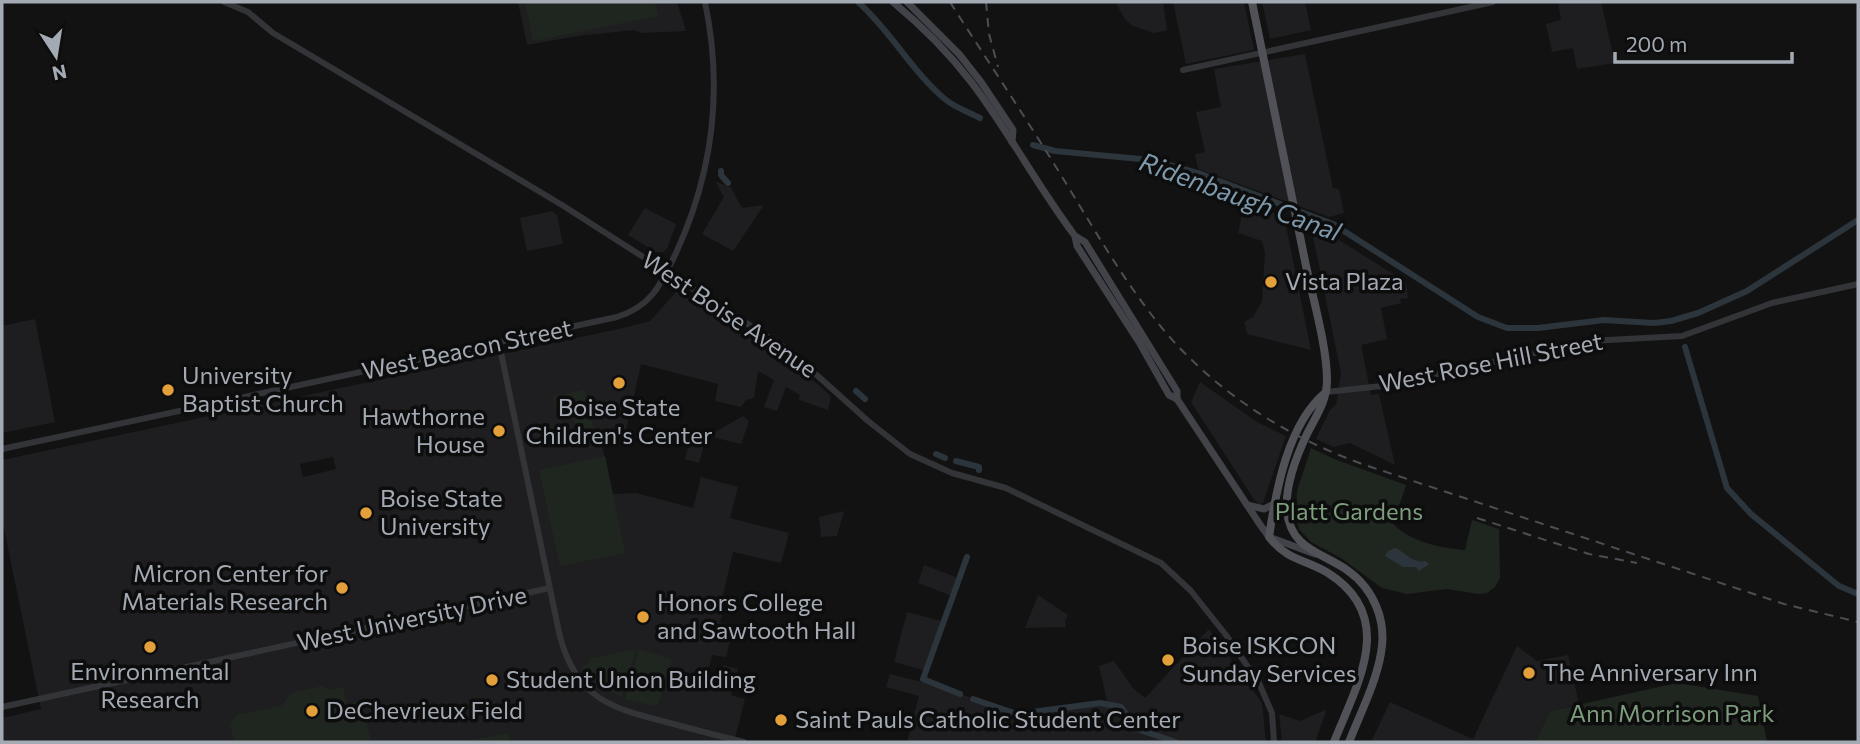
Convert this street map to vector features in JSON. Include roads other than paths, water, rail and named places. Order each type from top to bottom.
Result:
[{"type":"main road","points":[[893,2],[918,22],[946,51],[973,85],[1075,236],[1077,246],[1139,342],[1169,395],[1177,399],[1278,549],[1289,558],[1327,573],[1338,581],[1349,591],[1362,612],[1368,639],[1367,655],[1334,742]]},
{"type":"main road","points":[[907,2],[959,54],[981,82],[1013,130],[1012,142]]},
{"type":"main road","points":[[1252,2],[1327,377],[1322,406],[1297,458],[1287,509],[1296,537],[1315,554]]},
{"type":"main road","points":[[1269,537],[1274,504],[1287,457],[1312,403],[1326,392]]},
{"type":"main road","points":[[1247,505],[1264,509],[1274,504]]},
{"type":"main road","points":[[1269,537],[1315,554],[1346,570],[1366,586],[1378,608],[1382,652],[1349,742]]},
{"type":"street","name":"West Boise Avenue","points":[[224,2],[248,12],[283,39],[562,205],[790,351],[868,421],[910,454],[952,473],[1006,488],[1161,563],[1191,591],[1259,683],[1272,713],[1274,742]]},
{"type":"street","name":"West Beacon Street","points":[[2,449],[630,313],[647,302],[667,272],[694,208],[710,151],[714,69],[705,2]]},
{"type":"street","points":[[1183,70],[1493,2]]},
{"type":"street","name":"West Rose Hill Street","points":[[1326,392],[1382,386],[1590,341],[1682,336],[1772,303],[1858,284]]},
{"type":"street","points":[[499,343],[550,588]]},
{"type":"street","name":"West University Drive","points":[[2,707],[550,588],[568,661],[590,692],[624,711],[744,742]]},
{"type":"waterway","name":"Ridenbaugh Canal","points":[[858,2],[934,89],[950,103],[980,118]]},
{"type":"waterway","name":"Ridenbaugh Canal","points":[[1033,145],[1055,151],[1151,160],[1201,174],[1333,224],[1478,317],[1507,328],[1538,328],[1604,320],[1654,323],[1698,313],[1747,291],[1858,220]]},
{"type":"waterway","points":[[721,171],[728,183]]},
{"type":"waterway","points":[[1685,347],[1727,488],[1751,514],[1839,586],[1858,594]]},
{"type":"waterway","points":[[856,391],[865,399]]},
{"type":"waterway","points":[[936,454],[945,458]]},
{"type":"waterway","points":[[956,461],[979,467],[979,470]]},
{"type":"waterway","points":[[960,694],[923,679],[967,557]]},
{"type":"waterway","points":[[973,699],[1017,714],[1100,703],[1121,707],[1137,729],[1176,742]]},
{"type":"railway","points":[[950,2],[1142,302],[1195,363],[1216,382],[1262,415],[1312,443],[1365,465],[1784,604],[1858,622]]},
{"type":"railway","points":[[986,2],[989,34],[998,67]]},
{"type":"railway","points":[[1477,518],[1589,554],[1637,563]]},
{"type":"place","name":"Vista Plaza","points":[[1271,282]]},
{"type":"place","name":"Boise State Children's Center","points":[[619,383]]},
{"type":"place","name":"University Baptist Church","points":[[168,390]]},
{"type":"place","name":"Hawthorne House","points":[[499,431]]},
{"type":"place","name":"Boise State University","points":[[366,513]]},
{"type":"place","name":"Micron Center for Materials Research","points":[[342,588]]},
{"type":"place","name":"Honors College and Sawtooth Hall","points":[[643,617]]},
{"type":"place","name":"Environmental Research","points":[[150,647]]},
{"type":"place","name":"Boise ISKCON Sunday Services","points":[[1168,660]]},
{"type":"place","name":"The Anniversary Inn","points":[[1529,673]]},
{"type":"place","name":"Student Union Building","points":[[492,680]]},
{"type":"place","name":"DeChevrieux Field","points":[[312,711]]},
{"type":"place","name":"Saint Pauls Catholic Student Center","points":[[781,720]]},
{"type":"park label","name":"Platt Gardens","points":[[1349,512]]},
{"type":"park label","name":"Ann Morrison Park","points":[[1672,714]]}]
